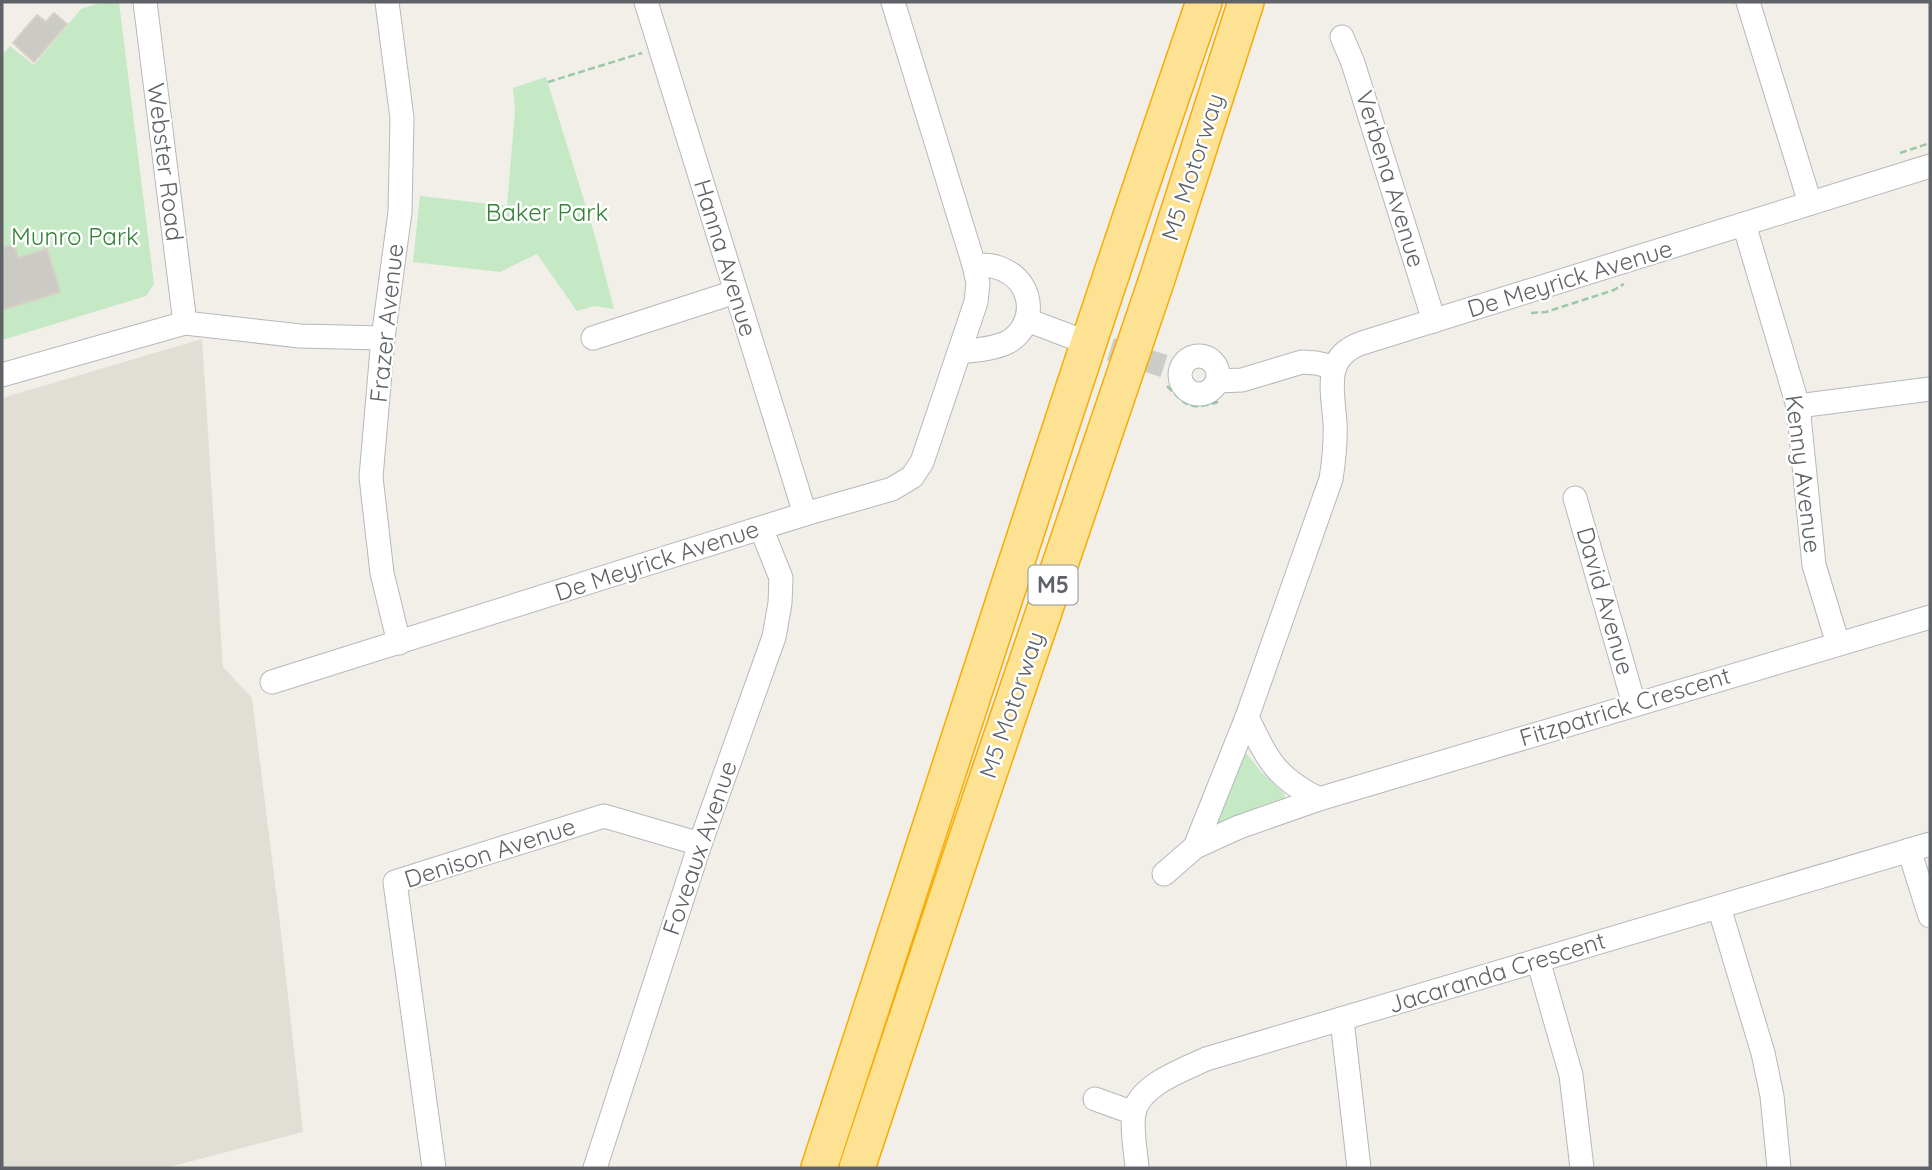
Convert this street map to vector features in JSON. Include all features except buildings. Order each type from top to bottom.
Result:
[{"type":"highway","name":"M5 Motorway","points":[[819,1168],[1145,171],[1204,2]]},
{"type":"highway","name":"M5 Motorway","points":[[858,1168],[1157,279],[1246,2]]},
{"type":"street","name":"Webster Road","points":[[145,2],[185,323]]},
{"type":"street","name":"Frazer Avenue","points":[[387,2],[402,118],[400,212],[383,338],[371,477],[382,573],[399,643]]},
{"type":"street","name":"Hanna Avenue","points":[[646,2],[805,514]]},
{"type":"street","points":[[893,2],[974,265],[1001,268],[1009,272],[1019,281],[1029,306],[1027,320],[1020,332],[1007,342],[960,352]]},
{"type":"street","points":[[1748,2],[1810,203]]},
{"type":"street","name":"Verbena Avenue","points":[[1342,37],[1353,63],[1434,321]]},
{"type":"street","name":"De Meyrick Avenue","points":[[1334,368],[1341,354],[1354,345],[1930,166]]},
{"type":"street","name":"Kenny Avenue","points":[[1744,224],[1798,406],[1814,565],[1838,643]]},
{"type":"street","name":"De Meyrick Avenue","points":[[272,682],[892,489],[912,477],[922,462],[976,302],[978,283],[974,265]]},
{"type":"street","points":[[593,338],[735,292]]},
{"type":"street","points":[[1027,320],[1072,337]]},
{"type":"street","points":[[2,375],[185,323],[300,336],[383,338]]},
{"type":"street","points":[[1172,368],[1190,392],[1202,394],[1217,382],[1242,380],[1302,362],[1334,368]]},
{"type":"street","name":"Fitzpatrick Crescent","points":[[1195,847],[1247,717],[1331,479],[1336,451],[1332,383],[1334,368]]},
{"type":"street","points":[[1798,406],[1930,388]]},
{"type":"street","name":"David Avenue","points":[[1576,498],[1634,704]]},
{"type":"street","name":"Foveaux Avenue","points":[[595,1168],[700,844],[774,637],[781,578],[761,528]]},
{"type":"street","name":"Fitzpatrick Crescent","points":[[1164,874],[1195,847],[1239,827],[1320,799],[1930,617]]},
{"type":"street","points":[[1247,717],[1280,774],[1320,799]]},
{"type":"street","name":"Denison Avenue","points":[[434,1168],[395,881],[604,816],[700,844]]},
{"type":"street","points":[[1920,847],[1930,916]]},
{"type":"street","name":"Jacaranda Crescent","points":[[1134,1112],[1144,1095],[1156,1084],[1206,1059],[1920,847]]},
{"type":"street","points":[[1719,907],[1763,1053],[1772,1096],[1779,1168]]},
{"type":"street","points":[[1538,960],[1570,1075],[1582,1168]]},
{"type":"street","points":[[1342,1020],[1359,1168]]},
{"type":"street","points":[[1095,1099],[1134,1112],[1138,1168]]},
{"type":"path","points":[[548,82],[660,48]]},
{"type":"shaded area","points":[[202,339],[223,667],[252,698],[303,1132],[165,1168],[2,1168],[2,398]]},
{"type":"green space","name":"Munro Park","points":[[103,2],[119,2],[154,284],[146,296],[2,340],[2,55],[10,46],[34,65],[81,9]]},
{"type":"green space","name":"Baker Park","points":[[546,77],[595,236],[614,309],[594,306],[577,311],[537,254],[500,272],[413,262],[420,196],[507,206],[515,111],[513,88]]},
{"type":"green space","points":[[1247,754],[1262,773],[1284,793],[1286,801],[1213,826],[1242,755]]},
{"type":"tunnel","points":[[1078,339],[1164,366]]}]
